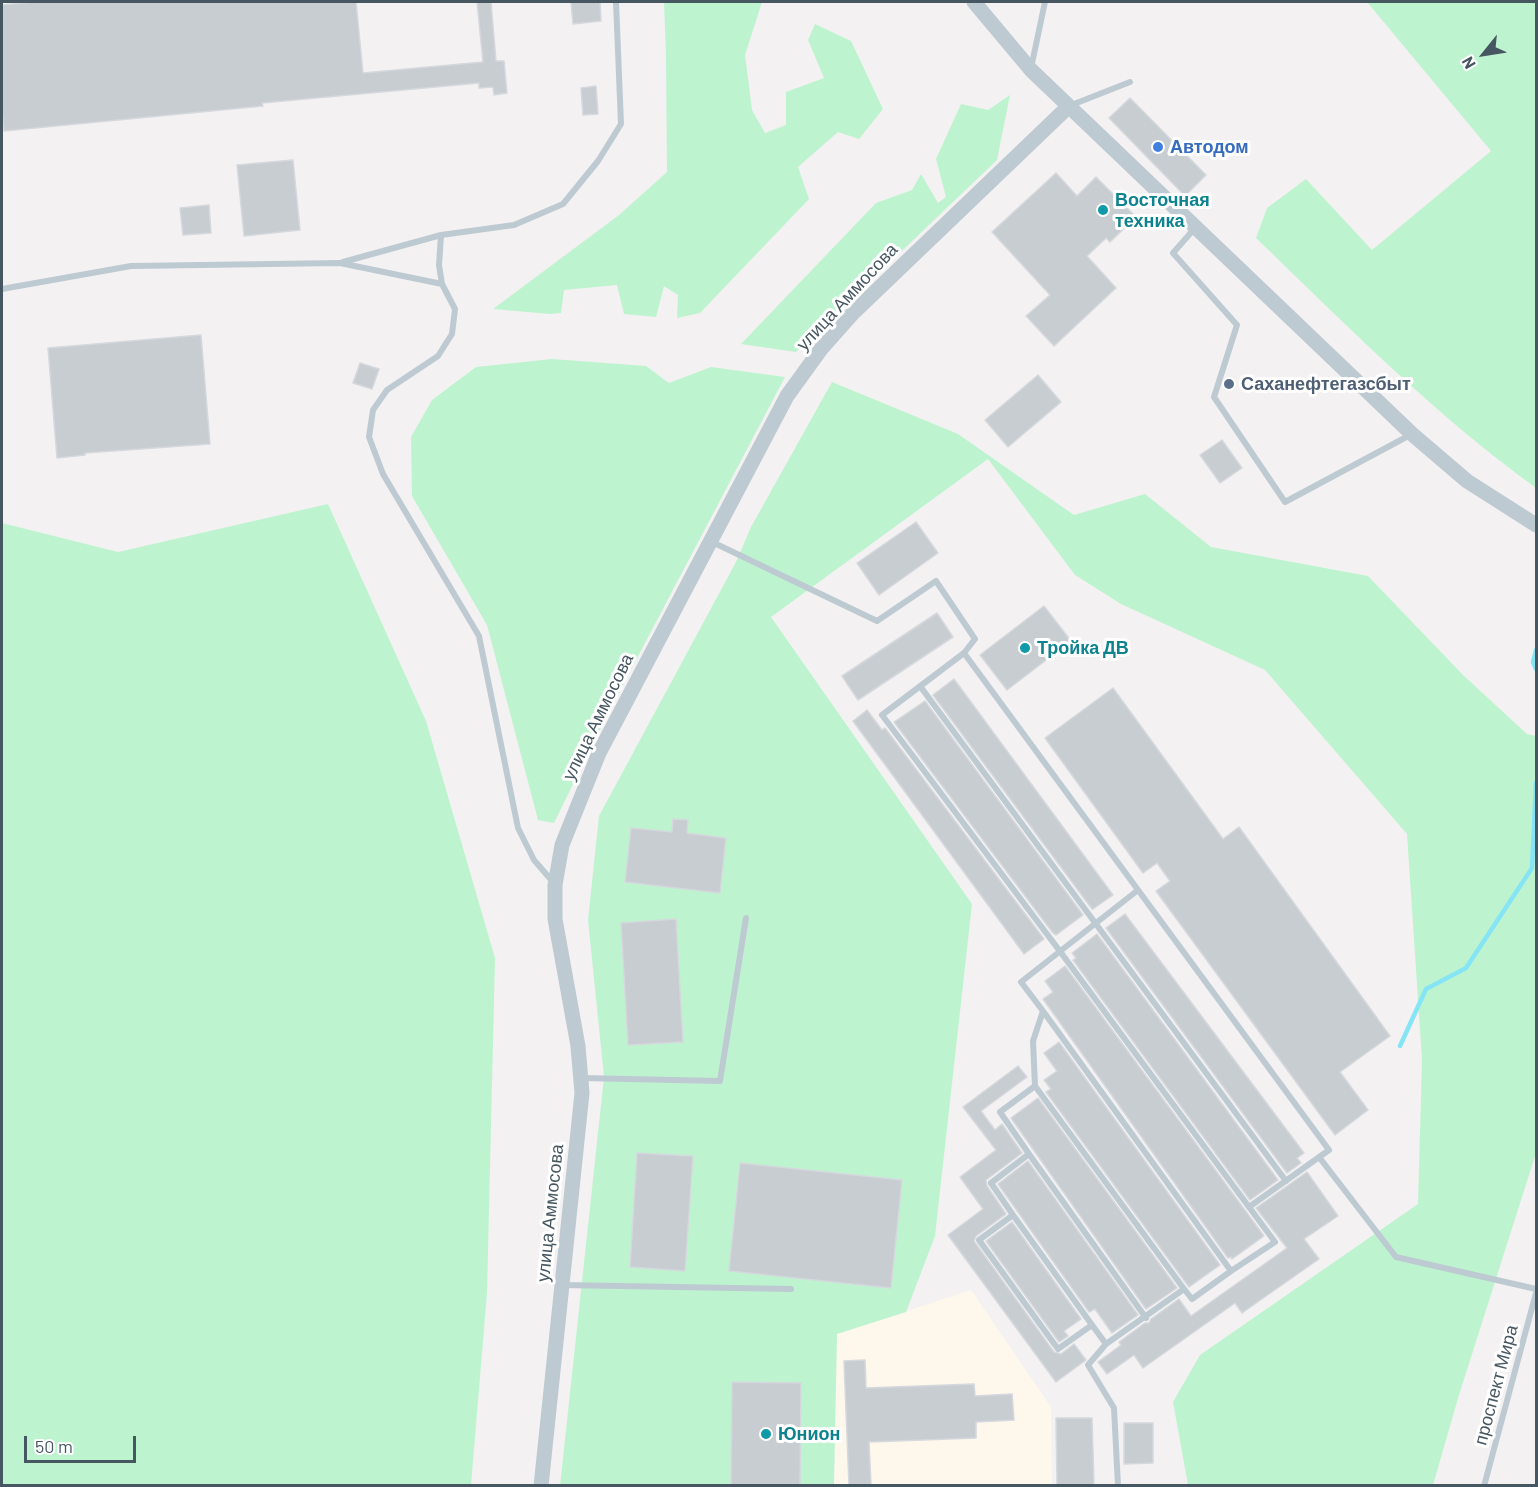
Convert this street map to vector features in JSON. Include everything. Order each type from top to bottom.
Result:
[{"type":"street","points":[[974,2],[1031,70],[1068,107],[1412,434],[1467,481],[1536,525]]},
{"type":"street","name":"улица Аммосова","points":[[541,1485],[582,1093],[578,1046],[555,919],[555,885],[562,845],[599,753],[787,396],[821,349],[853,313],[1068,107]]},
{"type":"lane","points":[[340,262],[441,235],[514,225],[563,204],[598,161],[621,124],[616,2]]},
{"type":"lane","points":[[1031,70],[1046,2]]},
{"type":"lane","points":[[1068,107],[1130,82]]},
{"type":"lane","points":[[1196,227],[1173,252],[1237,325],[1214,397],[1285,502],[1412,434]]},
{"type":"lane","points":[[441,235],[442,284],[455,309],[452,334],[438,356],[387,390],[373,410],[369,437],[383,474],[479,636],[518,828],[534,860],[555,885]]},
{"type":"lane","points":[[2,289],[131,266],[340,262],[442,284]]},
{"type":"lane","points":[[710,541],[877,621],[936,581],[975,639],[964,653],[882,715],[1275,1242],[1192,1299],[1035,1086],[1033,1041],[1043,1011]]},
{"type":"lane","points":[[964,653],[1329,1150],[1249,1207]]},
{"type":"lane","points":[[920,686],[1286,1181]]},
{"type":"lane","points":[[1137,890],[1021,982],[1231,1271]]},
{"type":"lane","points":[[581,1078],[720,1081],[746,918]]},
{"type":"lane","points":[[1035,1086],[1000,1112],[1146,1318]]},
{"type":"lane","points":[[1029,1154],[991,1183],[1106,1344]]},
{"type":"lane","points":[[1319,1157],[1396,1257],[1536,1291]]},
{"type":"lane","points":[[1013,1215],[979,1240],[1058,1349],[1092,1325]]},
{"type":"lane","points":[[562,1285],[791,1289]]},
{"type":"lane","points":[[1118,1485],[1114,1408],[1088,1365],[1106,1344],[1146,1318],[1184,1289]]},
{"type":"lane","name":"проспект Мира","points":[[1484,1485],[1536,1291]]},
{"type":"shaded area","points":[[971,1290],[1051,1407],[1052,1485],[834,1486],[837,1334]]},
{"type":"green space","points":[[664,2],[762,2],[745,55],[752,110],[765,133],[786,125],[786,92],[824,78],[808,40],[815,24],[851,41],[883,109],[859,139],[838,132],[798,167],[809,199],[700,313],[677,318],[678,295],[664,286],[656,317],[624,314],[617,285],[564,290],[561,313],[493,309],[619,215],[667,172]]},
{"type":"green space","points":[[1367,2],[1536,2],[1536,488],[1427,400],[1256,238],[1267,208],[1306,179],[1372,250],[1491,151]]},
{"type":"green space","points":[[1010,95],[997,160],[796,352],[741,344],[876,203],[912,190],[921,174],[938,203],[946,197],[936,159],[961,104],[988,110]]},
{"type":"green space","points":[[552,359],[646,366],[669,383],[711,367],[785,377],[605,719],[554,823],[538,820],[487,625],[412,496],[411,437],[432,400],[476,367]]},
{"type":"green space","points":[[832,382],[958,434],[1074,515],[1145,494],[1211,547],[1368,576],[1463,675],[1527,734],[1536,736],[1536,1153],[1459,1395],[1433,1485],[1188,1485],[1173,1402],[1200,1355],[1418,1204],[1422,1060],[1407,834],[1265,670],[1121,604],[1075,575],[988,459],[771,617],[972,904],[935,1236],[906,1312],[837,1334],[834,1485],[560,1486],[604,1077],[588,920],[599,816],[736,562],[751,527]]},
{"type":"green space","points":[[328,504],[426,721],[495,958],[487,1293],[471,1485],[2,1485],[2,523],[118,552]]},
{"type":"building","points":[[33,2],[356,2],[363,73],[483,62],[477,2],[491,2],[496,61],[504,61],[507,93],[494,95],[493,87],[479,88],[479,83],[262,103],[263,106],[4,131],[2,5]]},
{"type":"building","points":[[571,2],[600,2],[601,21],[573,24]]},
{"type":"building","points":[[596,86],[598,114],[583,115],[581,88]]},
{"type":"building","name":"Автодом","points":[[1130,98],[1206,175],[1185,196],[1109,118]]},
{"type":"building","points":[[293,160],[300,230],[244,236],[237,165]]},
{"type":"building","points":[[1056,173],[1077,196],[1096,177],[1136,217],[1110,242],[1106,238],[1087,256],[1116,288],[1054,346],[1026,316],[1050,295],[992,232]]},
{"type":"building","points":[[209,205],[211,233],[183,235],[180,208]]},
{"type":"building","points":[[201,335],[210,444],[85,453],[85,455],[57,458],[48,348]]},
{"type":"building","points":[[360,363],[379,369],[372,389],[353,383]]},
{"type":"building","points":[[1038,375],[1061,402],[1008,447],[985,420]]},
{"type":"building","points":[[1222,440],[1242,468],[1220,483],[1200,455]]},
{"type":"building","points":[[916,522],[938,553],[879,595],[857,563]]},
{"type":"building","name":"Тройка ДВ","points":[[1044,606],[1071,641],[1007,690],[980,655]]},
{"type":"building","points":[[937,613],[953,637],[858,700],[842,676]]},
{"type":"building","points":[[954,679],[1113,895],[1093,909],[933,695]]},
{"type":"building","points":[[1113,688],[1223,839],[1239,827],[1390,1036],[1340,1072],[1368,1110],[1335,1135],[1156,891],[1170,881],[1157,863],[1143,873],[1045,738]]},
{"type":"building","points":[[925,701],[1083,915],[1056,935],[894,722]]},
{"type":"building","points":[[867,710],[882,730],[885,728],[1044,939],[1024,954],[853,721]]},
{"type":"building","points":[[673,819],[688,820],[687,833],[726,838],[720,893],[625,882],[631,828],[672,832]]},
{"type":"building","points":[[1125,914],[1304,1153],[1297,1158],[1301,1163],[1287,1173],[1106,928]]},
{"type":"building","points":[[676,919],[683,1042],[628,1045],[621,923]]},
{"type":"building","points":[[1097,934],[1278,1180],[1250,1200],[1073,960],[1076,958],[1072,953]]},
{"type":"building","points":[[1065,966],[1264,1236],[1232,1259],[1228,1258],[1043,999],[1053,992],[1045,981]]},
{"type":"building","points":[[1059,1042],[1220,1265],[1189,1287],[1046,1092],[1051,1089],[1044,1080],[1057,1071],[1044,1053]]},
{"type":"building","points":[[1018,1066],[1027,1077],[981,1111],[995,1130],[1002,1124],[1022,1153],[986,1180],[987,1186],[1006,1214],[976,1236],[974,1241],[1054,1352],[1061,1354],[1074,1344],[1086,1360],[1056,1382],[948,1235],[983,1209],[960,1177],[996,1150],[963,1107]]},
{"type":"building","points":[[1038,1098],[1177,1288],[1146,1309],[1011,1118]]},
{"type":"building","points":[[637,1153],[693,1156],[685,1271],[630,1267]]},
{"type":"building","points":[[1028,1161],[1138,1315],[1112,1333],[1095,1309],[1089,1312],[998,1184]]},
{"type":"building","points":[[740,1163],[902,1180],[891,1288],[729,1271]]},
{"type":"building","points":[[1307,1172],[1338,1216],[1304,1239],[1319,1259],[1242,1313],[1235,1303],[1143,1368],[1134,1355],[1107,1374],[1098,1362],[1121,1345],[1119,1342],[1145,1323],[1149,1323],[1151,1319],[1179,1299],[1191,1316],[1287,1248],[1256,1208]]},
{"type":"building","points":[[1012,1222],[1081,1319],[1064,1331],[1068,1336],[1059,1342],[986,1241]]},
{"type":"building","points":[[865,1360],[866,1388],[974,1384],[975,1396],[1012,1394],[1014,1420],[976,1422],[976,1438],[869,1442],[871,1485],[849,1485],[844,1361]]},
{"type":"building","name":"Юнион","points":[[732,1382],[801,1383],[800,1485],[731,1485]]},
{"type":"building","points":[[1056,1418],[1092,1418],[1094,1485],[1057,1485]]},
{"type":"building","points":[[1124,1423],[1153,1423],[1153,1463],[1124,1464]]},
{"type":"waterway","points":[[1536,650],[1533,662],[1536,669]]},
{"type":"waterway","points":[[1400,1046],[1426,989],[1466,968],[1532,868],[1536,783]]},
{"type":"place","name":"Автодом","points":[[1158,147]]},
{"type":"place","name":"Восточная техника","points":[[1103,210]]},
{"type":"place","name":"Саханефтегазсбыт","points":[[1229,384]]},
{"type":"place","name":"Тройка ДВ","points":[[1025,648]]},
{"type":"place","name":"Юнион","points":[[766,1434]]}]
